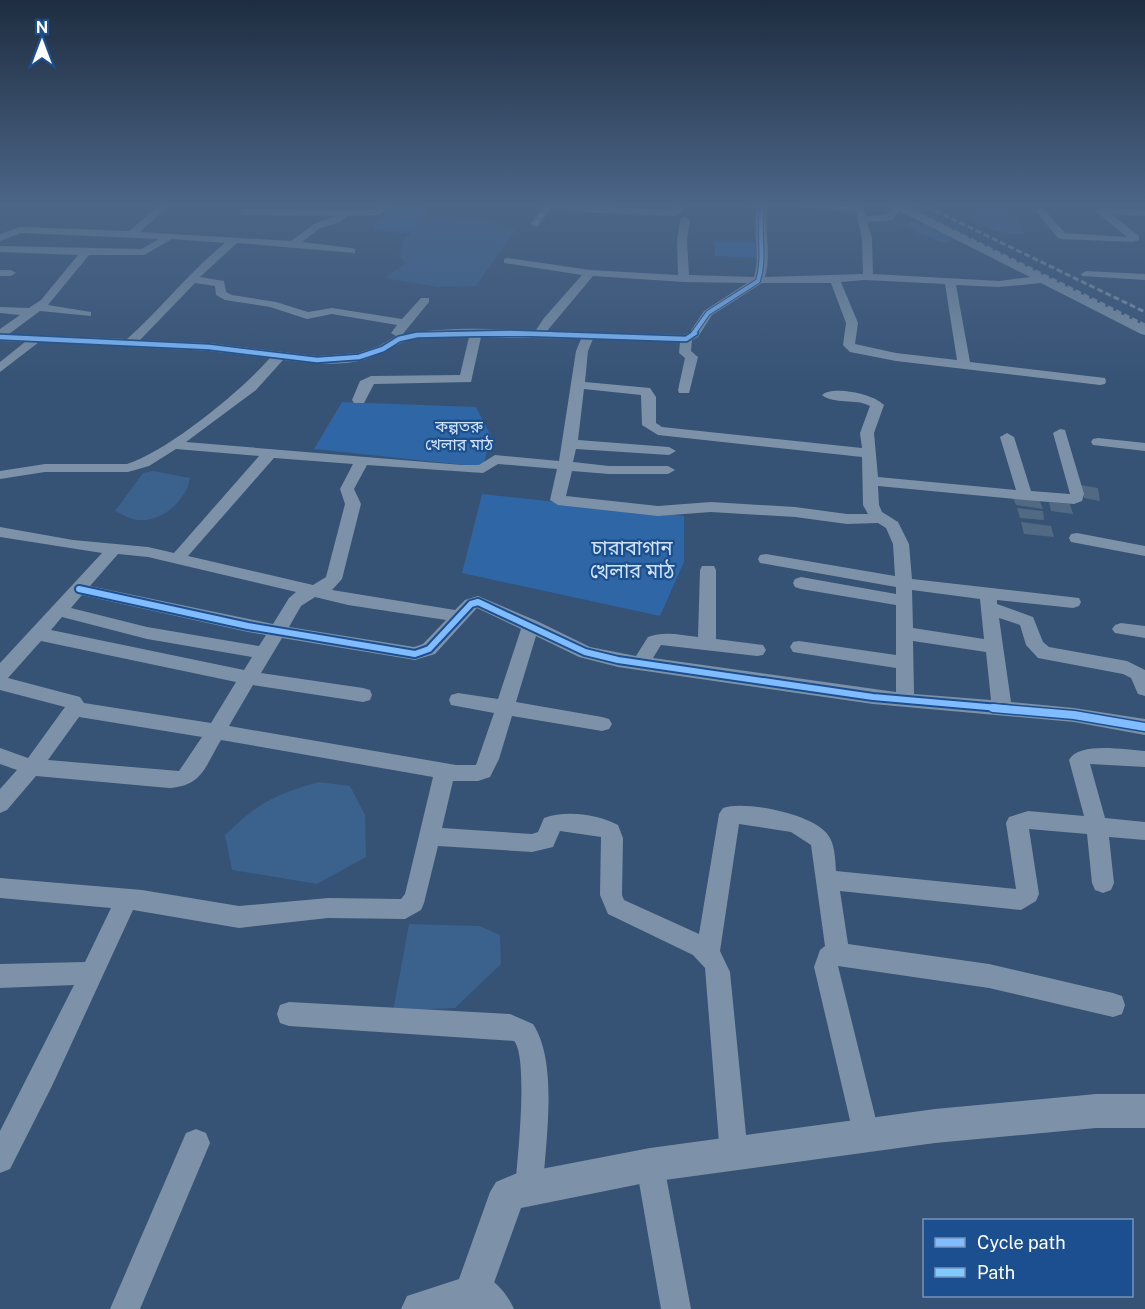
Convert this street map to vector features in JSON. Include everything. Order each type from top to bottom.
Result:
[{"type":"street","points":[[0,336],[34,310],[68,276],[76,264]]},
{"type":"street","points":[[130,343],[208,264]]},
{"type":"street","points":[[529,264],[590,273],[684,279],[758,281],[836,280],[868,277],[999,284],[1043,279]]},
{"type":"street","points":[[683,264],[684,279]]},
{"type":"street","points":[[0,336],[218,348],[317,360],[347,360],[372,353],[399,339],[411,336],[476,332],[686,339],[694,334],[708,313],[758,281],[761,264]]},
{"type":"street","points":[[868,264],[868,277]]},
{"type":"street","points":[[1014,264],[1145,331]]},
{"type":"street","points":[[540,333],[548,320],[590,273]]},
{"type":"street","points":[[1086,274],[1145,277]]},
{"type":"street","points":[[191,279],[220,284],[220,293],[229,298],[272,304],[307,316],[332,311],[404,323]]},
{"type":"street","points":[[836,280],[852,323],[850,347],[884,355],[1100,381]]},
{"type":"street","points":[[950,282],[964,365]]},
{"type":"street","points":[[390,345],[404,323],[424,300]]},
{"type":"street","points":[[0,310],[87,314]]},
{"type":"street","points":[[359,400],[365,384],[371,380],[465,379],[476,332]]},
{"type":"street","points":[[589,335],[582,351],[571,444],[556,497],[560,501],[658,511],[711,507],[795,512],[847,519],[879,518],[893,525],[902,556],[904,584],[905,700]]},
{"type":"street","points":[[0,368],[37,338]]},
{"type":"street","points":[[684,390],[692,357],[686,353],[686,339]]},
{"type":"street","points":[[0,487],[6,474],[45,468],[134,467],[144,463],[173,445],[251,387],[280,356]]},
{"type":"street","points":[[579,385],[645,391],[649,397],[650,425],[658,431],[869,453]]},
{"type":"street","points":[[829,395],[865,398],[876,403],[877,406],[867,433],[871,506],[879,518]]},
{"type":"street","points":[[871,481],[1069,500],[1077,498],[1060,433]]},
{"type":"street","points":[[1007,437],[1025,495]]},
{"type":"street","points":[[1098,442],[1145,447]]},
{"type":"street","points":[[571,444],[669,451]]},
{"type":"street","points":[[173,445],[476,470],[483,469],[495,459],[627,471],[668,470]]},
{"type":"street","points":[[178,558],[270,452]]},
{"type":"street","points":[[0,756],[31,767],[169,780],[183,779],[189,775],[297,599],[329,585],[336,575],[354,504],[347,489],[363,460]]},
{"type":"street","points":[[0,532],[73,545],[115,548],[178,558],[313,591],[459,617]]},
{"type":"street","points":[[1077,538],[1145,551]]},
{"type":"street","points":[[0,675],[115,548]]},
{"type":"street","points":[[766,559],[989,600],[1073,603]]},
{"type":"street","points":[[707,644],[708,570]]},
{"type":"street","points":[[801,583],[904,601]]},
{"type":"street","points":[[79,589],[278,630],[419,654],[429,649],[471,604],[478,602],[585,652],[641,663],[905,700],[1074,715],[1145,727]]},
{"type":"street","points":[[989,600],[1002,708]]},
{"type":"street","points":[[989,600],[1027,621],[1035,645],[1044,652],[1127,668],[1138,674],[1145,689]]},
{"type":"street","points":[[60,611],[147,633],[264,653]]},
{"type":"street","points":[[76,709],[445,771],[471,773],[483,771],[506,708],[531,625]]},
{"type":"street","points":[[1121,629],[1145,632]]},
{"type":"street","points":[[903,633],[995,647]]},
{"type":"street","points":[[39,634],[249,678],[363,695]]},
{"type":"street","points":[[641,663],[657,640],[757,650]]},
{"type":"street","points":[[799,647],[904,663]]},
{"type":"street","points":[[0,682],[76,704],[76,709],[0,804]]},
{"type":"street","points":[[458,700],[602,724]]},
{"type":"street","points":[[1103,883],[1097,826],[1079,760],[1086,756],[1145,759]]},
{"type":"street","points":[[0,888],[127,899],[239,917],[328,908],[405,909],[410,907],[416,894],[445,771]]},
{"type":"street","points":[[708,953],[730,814],[803,826],[811,830],[821,842],[838,955]]},
{"type":"street","points":[[827,880],[875,883],[924,892],[1021,900],[1028,894],[1017,823],[1028,820],[1145,831]]},
{"type":"street","points":[[429,836],[540,843],[552,824],[607,828],[612,838],[611,895],[616,907],[701,947],[714,961],[718,972],[734,1155]]},
{"type":"street","points":[[0,1159],[44,1077],[127,899]]},
{"type":"street","points":[[866,1136],[826,967],[828,958],[838,955],[989,976],[1113,1005]]},
{"type":"street","points":[[0,976],[92,974]]},
{"type":"street","points":[[290,1014],[510,1027],[522,1031],[528,1037],[534,1063],[529,1189]]},
{"type":"street","points":[[420,1309],[461,1299],[473,1292],[488,1297],[506,1198],[512,1193],[650,1165],[935,1126],[1096,1111],[1145,1111]]},
{"type":"street","points":[[125,1309],[196,1143]]},
{"type":"street","points":[[650,1165],[676,1309]]},
{"type":"green space","name":"কল্পতরু খেলার মাঠ","points":[[342,402],[476,407],[491,436],[483,467],[314,449]]},
{"type":"green space","name":"চারাবাগান খেলার মাঠ","points":[[482,494],[684,516],[684,562],[660,616],[462,573]]},
{"type":"shaded area","points":[[404,264],[491,264],[476,286],[439,287],[386,277]]},
{"type":"shaded area","points":[[153,471],[190,478],[178,502],[164,514],[147,520],[132,519],[115,511],[143,473]]},
{"type":"shaded area","points":[[319,782],[350,786],[365,815],[366,857],[317,884],[232,870],[225,835],[247,815],[268,801]]},
{"type":"shaded area","points":[[409,924],[480,926],[500,935],[501,964],[455,1008],[393,1011]]},
{"type":"building","points":[[1080,485],[1098,488],[1100,501],[1084,498]]},
{"type":"building","points":[[1013,498],[1039,499],[1043,509],[1016,505]]},
{"type":"building","points":[[1049,502],[1070,504],[1073,514],[1051,511]]},
{"type":"building","points":[[1017,508],[1043,511],[1044,520],[1020,518]]},
{"type":"building","points":[[1021,522],[1051,526],[1054,537],[1024,534]]},
{"type":"railway","points":[[1022,264],[1145,325]]},
{"type":"railway","points":[[1046,264],[1145,312]]},
{"type":"cycle path","points":[[0,337],[209,347],[317,360],[359,357],[383,349],[399,339],[417,335],[510,333],[686,339],[694,334],[708,313],[758,281],[762,264]]},
{"type":"cycle path","points":[[79,589],[248,626],[415,654],[429,649],[471,604],[478,602],[585,652],[618,660],[873,697],[1074,715],[1145,727]]}]
